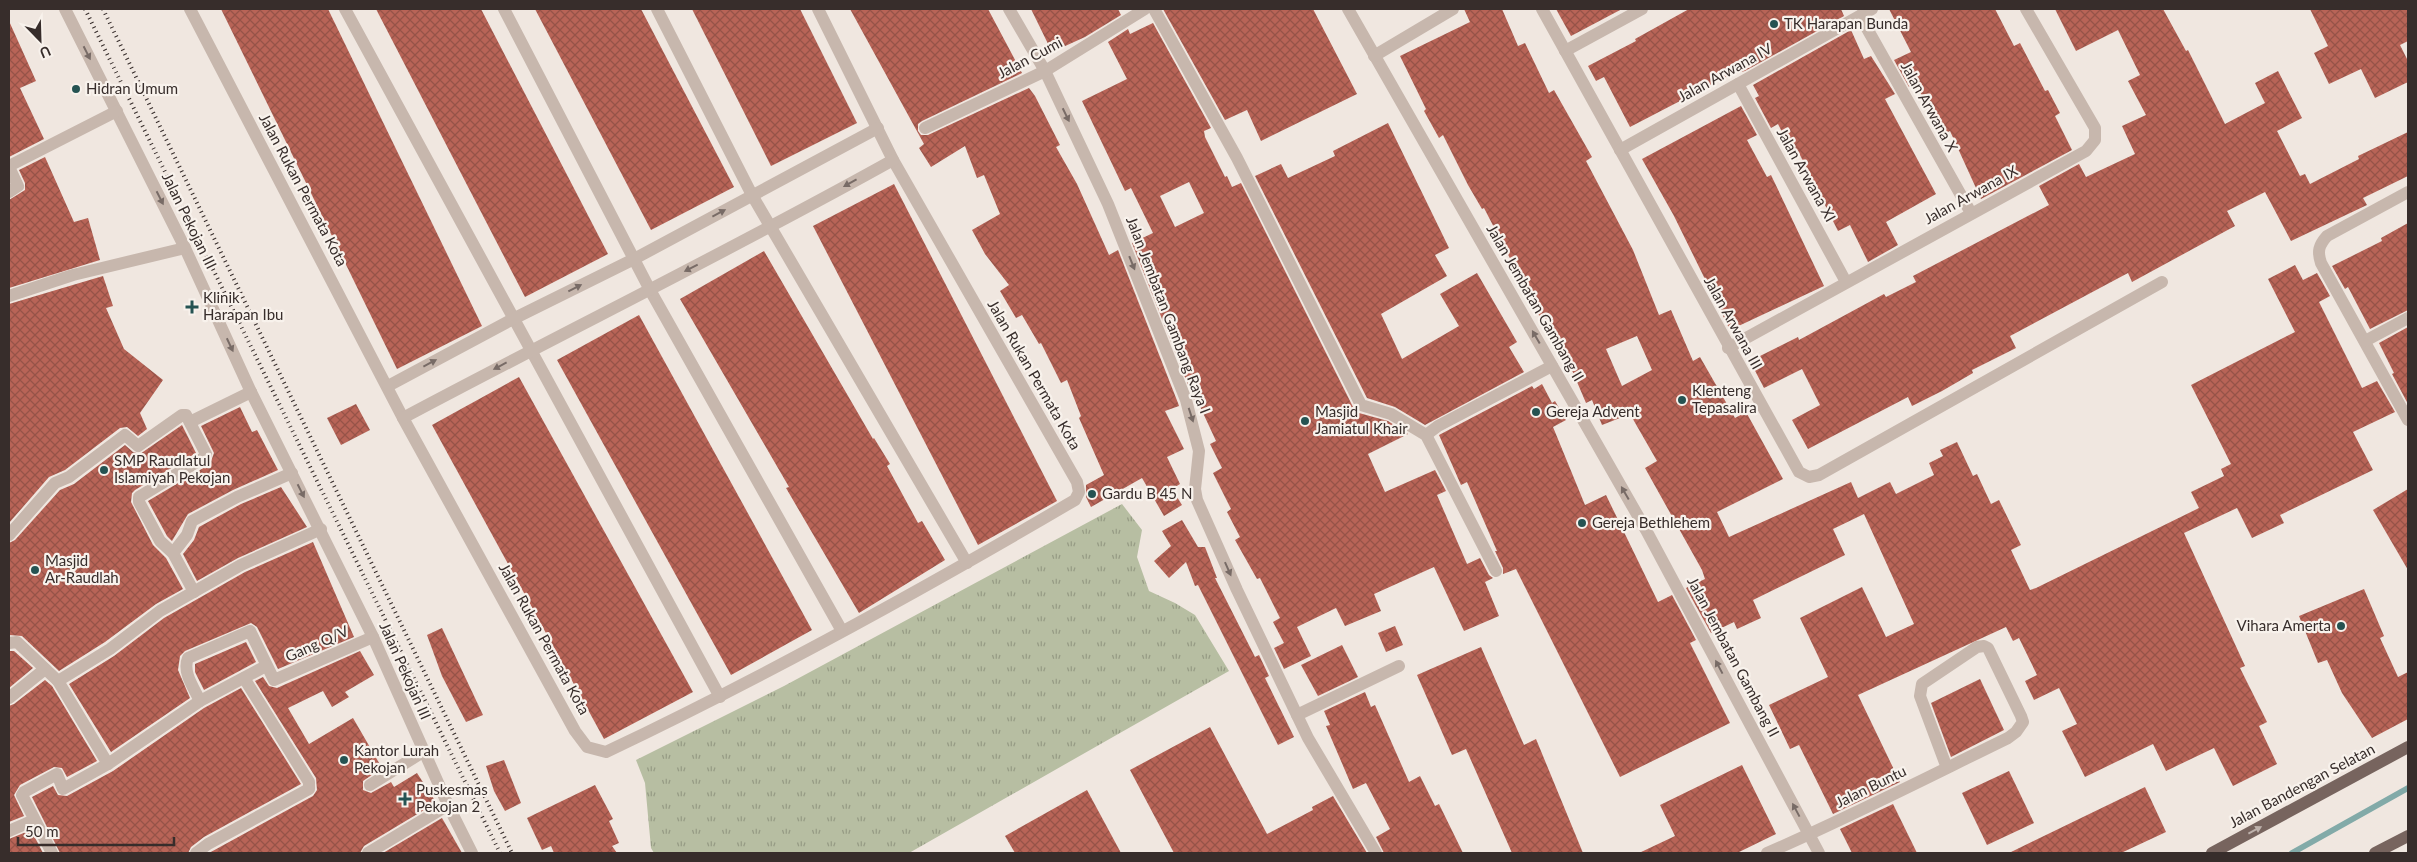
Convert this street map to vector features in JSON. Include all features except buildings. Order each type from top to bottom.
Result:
[{"type":"main road","name":"Jalan Bandengan Selatan","points":[[2212,853],[2408,747]]},
{"type":"main road","points":[[2375,853],[2408,836]]},
{"type":"street","name":"Jalan Pekojan III","points":[[66,9],[185,248],[251,392],[321,529],[373,637],[448,805],[472,853]]},
{"type":"street","name":"Jalan Rukan Permata Kota","points":[[190,9],[403,418],[576,731],[587,747],[606,752],[720,698],[967,563],[1075,500],[1079,492],[1076,482],[892,160],[878,128],[818,9]]},
{"type":"street","points":[[345,9],[516,318],[720,698]]},
{"type":"street","points":[[504,9],[650,290],[842,631]]},
{"type":"street","points":[[656,9],[752,196],[772,227],[967,563]]},
{"type":"street","name":"Jalan Jembatan Gambang Raya I","points":[[1009,9],[1045,71],[1108,204],[1186,400],[1199,451],[1195,489],[1197,500],[1297,715],[1376,853]]},
{"type":"street","name":"Jalan Cumi","points":[[925,128],[1045,71],[1145,9]]},
{"type":"street","points":[[1154,9],[1237,158],[1361,405],[1391,414],[1426,435],[1496,571]]},
{"type":"street","name":"Jalan Jembatan Gambang II","points":[[1348,9],[1646,530],[1819,853]]},
{"type":"street","points":[[1374,56],[1453,9]]},
{"type":"street","name":"Jalan Arwana III","points":[[1542,9],[1728,348],[1799,472],[1809,477],[1819,475],[2162,282]]},
{"type":"street","points":[[1565,51],[1642,9]]},
{"type":"street","name":"Jalan Arwana IV","points":[[1620,150],[1872,9]]},
{"type":"street","name":"Jalan Arwana IX","points":[[1728,348],[2086,151],[2095,140],[2095,128],[2026,9]]},
{"type":"street","name":"Jalan Arwana X","points":[[1860,16],[1971,213]]},
{"type":"street","name":"Jalan Arwana XI","points":[[1738,84],[1846,282]]},
{"type":"street","points":[[9,192],[18,186],[9,166],[117,111]]},
{"type":"street","points":[[388,386],[516,318],[634,259],[878,128]]},
{"type":"street","points":[[403,418],[772,227],[892,160]]},
{"type":"street","points":[[2408,192],[2327,236],[2320,245],[2318,254],[2321,263],[2408,420]]},
{"type":"street","points":[[9,296],[73,275],[185,248]]},
{"type":"street","points":[[2365,341],[2408,318]]},
{"type":"street","points":[[1426,435],[1438,426],[1552,366]]},
{"type":"street","points":[[190,422],[251,392]]},
{"type":"street","points":[[9,535],[55,483],[69,477],[125,435],[137,446],[182,415],[186,415],[206,454],[205,457],[139,497],[139,502],[160,541],[173,553],[194,592]]},
{"type":"street","points":[[173,553],[187,535],[192,521],[237,497],[292,473]]},
{"type":"street","points":[[58,681],[110,649],[160,611],[241,565],[321,529]]},
{"type":"street","points":[[52,853],[22,795],[24,792],[57,774],[63,789],[108,764],[200,702],[266,666],[250,631],[188,658],[185,664],[186,671],[200,702]]},
{"type":"street","name":"Gang Q/V","points":[[266,666],[274,680],[373,637]]},
{"type":"street","points":[[9,643],[16,642],[58,681],[108,764]]},
{"type":"street","name":"Jalan Buntu","points":[[1767,853],[1809,835],[1947,768],[2008,738],[2016,732],[2023,722],[1988,648],[1984,646],[1977,647],[1922,684],[1920,696],[1947,768]]},
{"type":"street","points":[[1297,715],[1399,666]]},
{"type":"street","points":[[9,698],[45,669]]},
{"type":"street","points":[[196,853],[208,844],[309,788],[309,782],[244,678]]},
{"type":"street","points":[[370,785],[424,752]]},
{"type":"street","points":[[368,853],[448,805]]},
{"type":"street","points":[[9,831],[34,820]]},
{"type":"green space","points":[[1122,504],[1142,530],[1137,557],[1149,591],[1195,615],[1229,671],[909,853],[654,853],[651,848],[645,783],[636,760],[784,686]]},
{"type":"waterway","points":[[2292,853],[2408,788]]},
{"type":"railway","points":[[85,9],[500,853]]},
{"type":"railway","points":[[103,9],[512,853]]},
{"type":"place","name":"TK Harapan Bunda","points":[[1774,24]]},
{"type":"place","name":"Hidran Umum","points":[[76,89]]},
{"type":"place","name":"Klinik Harapan Ibu","points":[[192,307]]},
{"type":"place","name":"Klenteng Tepasalira","points":[[1682,400]]},
{"type":"place","name":"Gereja Advent","points":[[1536,412]]},
{"type":"place","name":"Masjid Jamiatul Khair","points":[[1305,421]]},
{"type":"place","name":"SMP Raudlatul Islamiyah Pekojan","points":[[104,470]]},
{"type":"place","name":"Gardu B 45 N","points":[[1092,494]]},
{"type":"place","name":"Gereja Bethlehem","points":[[1582,523]]},
{"type":"place","name":"Masjid Ar-Raudlah","points":[[35,570]]},
{"type":"place","name":"Vihara Amerta","points":[[2341,626]]},
{"type":"place","name":"Kantor Lurah Pekojan","points":[[344,760]]},
{"type":"place","name":"Puskesmas Pekojan 2","points":[[405,799]]}]
